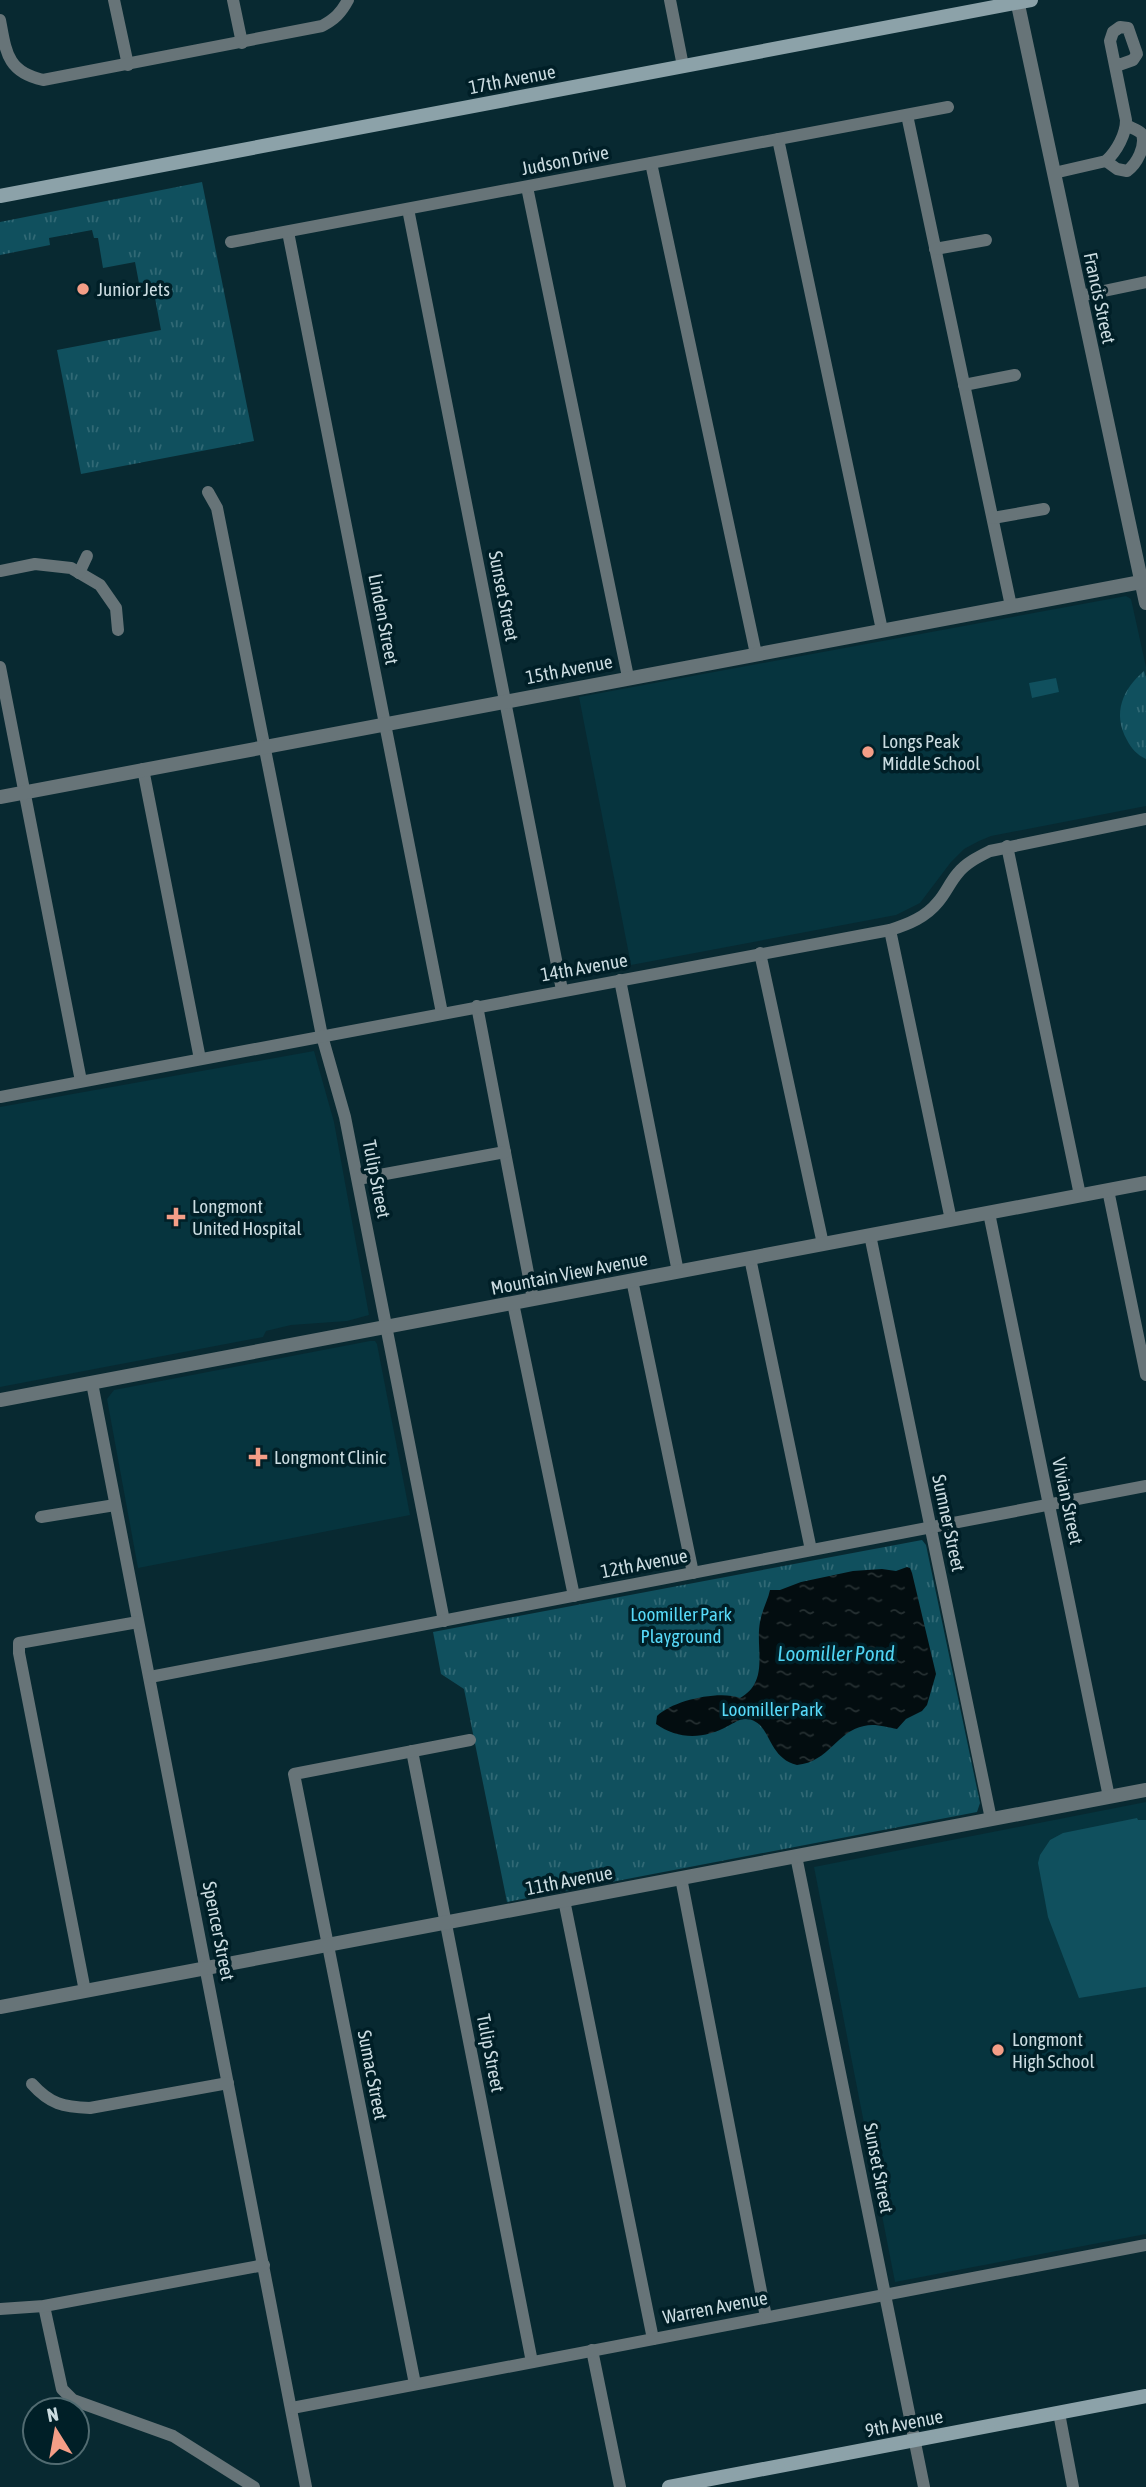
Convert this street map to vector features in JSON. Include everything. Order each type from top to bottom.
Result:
[{"type":"main road","name":"17th Avenue","points":[[0,196],[1022,1]]},
{"type":"main road","name":"9th Avenue","points":[[669,2487],[694,2485],[1146,2396]]},
{"type":"street","points":[[114,0],[128,65]]},
{"type":"street","points":[[233,0],[242,43]]},
{"type":"street","points":[[0,20],[6,52],[11,62],[29,77],[43,80],[322,26],[334,19],[348,0]]},
{"type":"street","points":[[670,0],[683,66]]},
{"type":"street","name":"Francis Street","points":[[1022,1],[1054,173],[1144,581],[1146,603]]},
{"type":"street","points":[[1054,173],[1106,161],[1116,147],[1126,125],[1116,66]]},
{"type":"street","name":"Judson Drive","points":[[231,242],[948,107]]},
{"type":"street","points":[[907,115],[1011,606]]},
{"type":"street","points":[[1106,161],[1117,169],[1127,171],[1142,154],[1144,138],[1141,132],[1126,125]]},
{"type":"street","points":[[778,139],[882,630]]},
{"type":"street","points":[[651,163],[756,654]]},
{"type":"street","points":[[527,187],[628,677]]},
{"type":"street","name":"Sunset Street","points":[[408,209],[562,990]]},
{"type":"street","name":"Linden Street","points":[[288,232],[442,1013]]},
{"type":"street","points":[[935,249],[986,240]]},
{"type":"street","points":[[1080,296],[1146,282]]},
{"type":"street","points":[[964,385],[1015,375]]},
{"type":"street","name":"Tulip Street","points":[[208,492],[217,508],[322,1036],[345,1117],[358,1179],[444,1621]]},
{"type":"street","points":[[993,518],[1044,509]]},
{"type":"street","points":[[79,573],[87,556]]},
{"type":"street","points":[[0,571],[35,564],[71,568],[100,585],[116,608],[118,630]]},
{"type":"street","name":"15th Avenue","points":[[0,797],[1144,581]]},
{"type":"street","points":[[0,667],[81,1081]]},
{"type":"street","points":[[143,769],[200,1059]]},
{"type":"street","name":"14th Avenue","points":[[0,1097],[890,930],[924,915],[938,902],[957,873],[972,860],[990,851],[1146,819]]},
{"type":"street","points":[[1007,846],[1080,1195]]},
{"type":"street","points":[[890,930],[951,1220]]},
{"type":"street","points":[[760,953],[823,1244]]},
{"type":"street","points":[[620,980],[678,1272]]},
{"type":"street","points":[[477,1006],[533,1299]]},
{"type":"street","points":[[358,1179],[505,1152]]},
{"type":"street","name":"Mountain View Avenue","points":[[0,1401],[1146,1183]]},
{"type":"street","points":[[1108,1190],[1146,1375]]},
{"type":"street","name":"Vivian Street","points":[[989,1213],[1110,1797]]},
{"type":"street","name":"Sumner Street","points":[[870,1235],[991,1819]]},
{"type":"street","points":[[750,1258],[811,1550]]},
{"type":"street","points":[[632,1280],[692,1573]]},
{"type":"street","points":[[513,1303],[574,1596]]},
{"type":"street","name":"Spencer Street","points":[[92,1383],[306,2487]]},
{"type":"street","name":"12th Avenue","points":[[150,1677],[1146,1486]]},
{"type":"street","points":[[41,1517],[115,1505]]},
{"type":"street","points":[[85,1991],[19,1643],[138,1622]]},
{"type":"street","points":[[412,1751],[470,1740]]},
{"type":"street","name":"Tulip Street","points":[[412,1751],[533,2362]]},
{"type":"street","name":"Sumac Street","points":[[412,1751],[294,1774],[415,2384]]},
{"type":"street","name":"11th Avenue","points":[[0,2007],[1146,1790]]},
{"type":"street","name":"Sunset Street","points":[[796,1856],[924,2487]]},
{"type":"street","points":[[681,1878],[766,2317]]},
{"type":"street","points":[[564,1900],[653,2339]]},
{"type":"street","points":[[32,2084],[45,2099],[72,2107],[90,2108],[228,2083]]},
{"type":"street","name":"Warren Avenue","points":[[292,2407],[1146,2245]]},
{"type":"street","points":[[0,2309],[44,2306],[264,2265]]},
{"type":"street","points":[[44,2306],[65,2395],[98,2410],[173,2435],[254,2487]]},
{"type":"street","points":[[592,2350],[620,2487]]},
{"type":"street","points":[[1059,2413],[1073,2487]]},
{"type":"shaded area","name":"Longs Peak Middle School","points":[[1126,596],[1131,599],[1146,667],[1146,806],[991,836],[979,841],[964,849],[951,862],[920,903],[896,915],[631,965],[579,697]]},
{"type":"shaded area","name":"Longmont United Hospital","points":[[314,1051],[334,1122],[369,1315],[347,1321],[291,1325],[266,1331],[263,1337],[0,1387],[0,1107]]},
{"type":"shaded area","name":"Longmont Clinic","points":[[370,1341],[377,1344],[410,1515],[138,1568],[107,1399],[114,1390]]},
{"type":"shaded area","name":"Longmont High School","points":[[1146,1802],[1146,2234],[895,2282],[814,1867]]},
{"type":"green space","points":[[202,182],[254,441],[81,474],[57,350],[161,330],[155,298],[142,299],[135,262],[103,268],[98,238],[94,238],[92,230],[49,238],[50,245],[0,255],[0,222]]},
{"type":"green space","points":[[1144,671],[1146,759],[1130,746],[1120,720],[1125,694]]},
{"type":"green space","points":[[1056,678],[1059,692],[1032,698],[1029,683]]},
{"type":"green space","name":"Loomiller Park","points":[[922,1540],[926,1545],[980,1803],[977,1812],[507,1902],[464,1689],[441,1674],[433,1632]]},
{"type":"green space","points":[[1137,1818],[1146,1820],[1146,1987],[1079,1998],[1048,1917],[1038,1863],[1040,1855],[1050,1840],[1063,1833]]},
{"type":"water","name":"Loomiller Pond","points":[[907,1567],[912,1573],[936,1674],[927,1705],[922,1711],[906,1719],[897,1729],[872,1725],[855,1729],[817,1758],[797,1765],[780,1755],[761,1727],[748,1719],[710,1733],[692,1736],[673,1733],[656,1724],[657,1716],[664,1710],[685,1701],[721,1695],[740,1698],[749,1691],[758,1674],[760,1622],[770,1590],[780,1590],[801,1582],[853,1571],[896,1571]]},
{"type":"place","name":"Junior Jets","points":[[83,289]]},
{"type":"place","name":"Longs Peak Middle School","points":[[868,752]]},
{"type":"place","name":"Longmont United Hospital","points":[[176,1217]]},
{"type":"place","name":"Longmont Clinic","points":[[258,1457]]},
{"type":"place","name":"Longmont High School","points":[[998,2050]]},
{"type":"park label","name":"Loomiller Park Playground","points":[[681,1625]]}]
